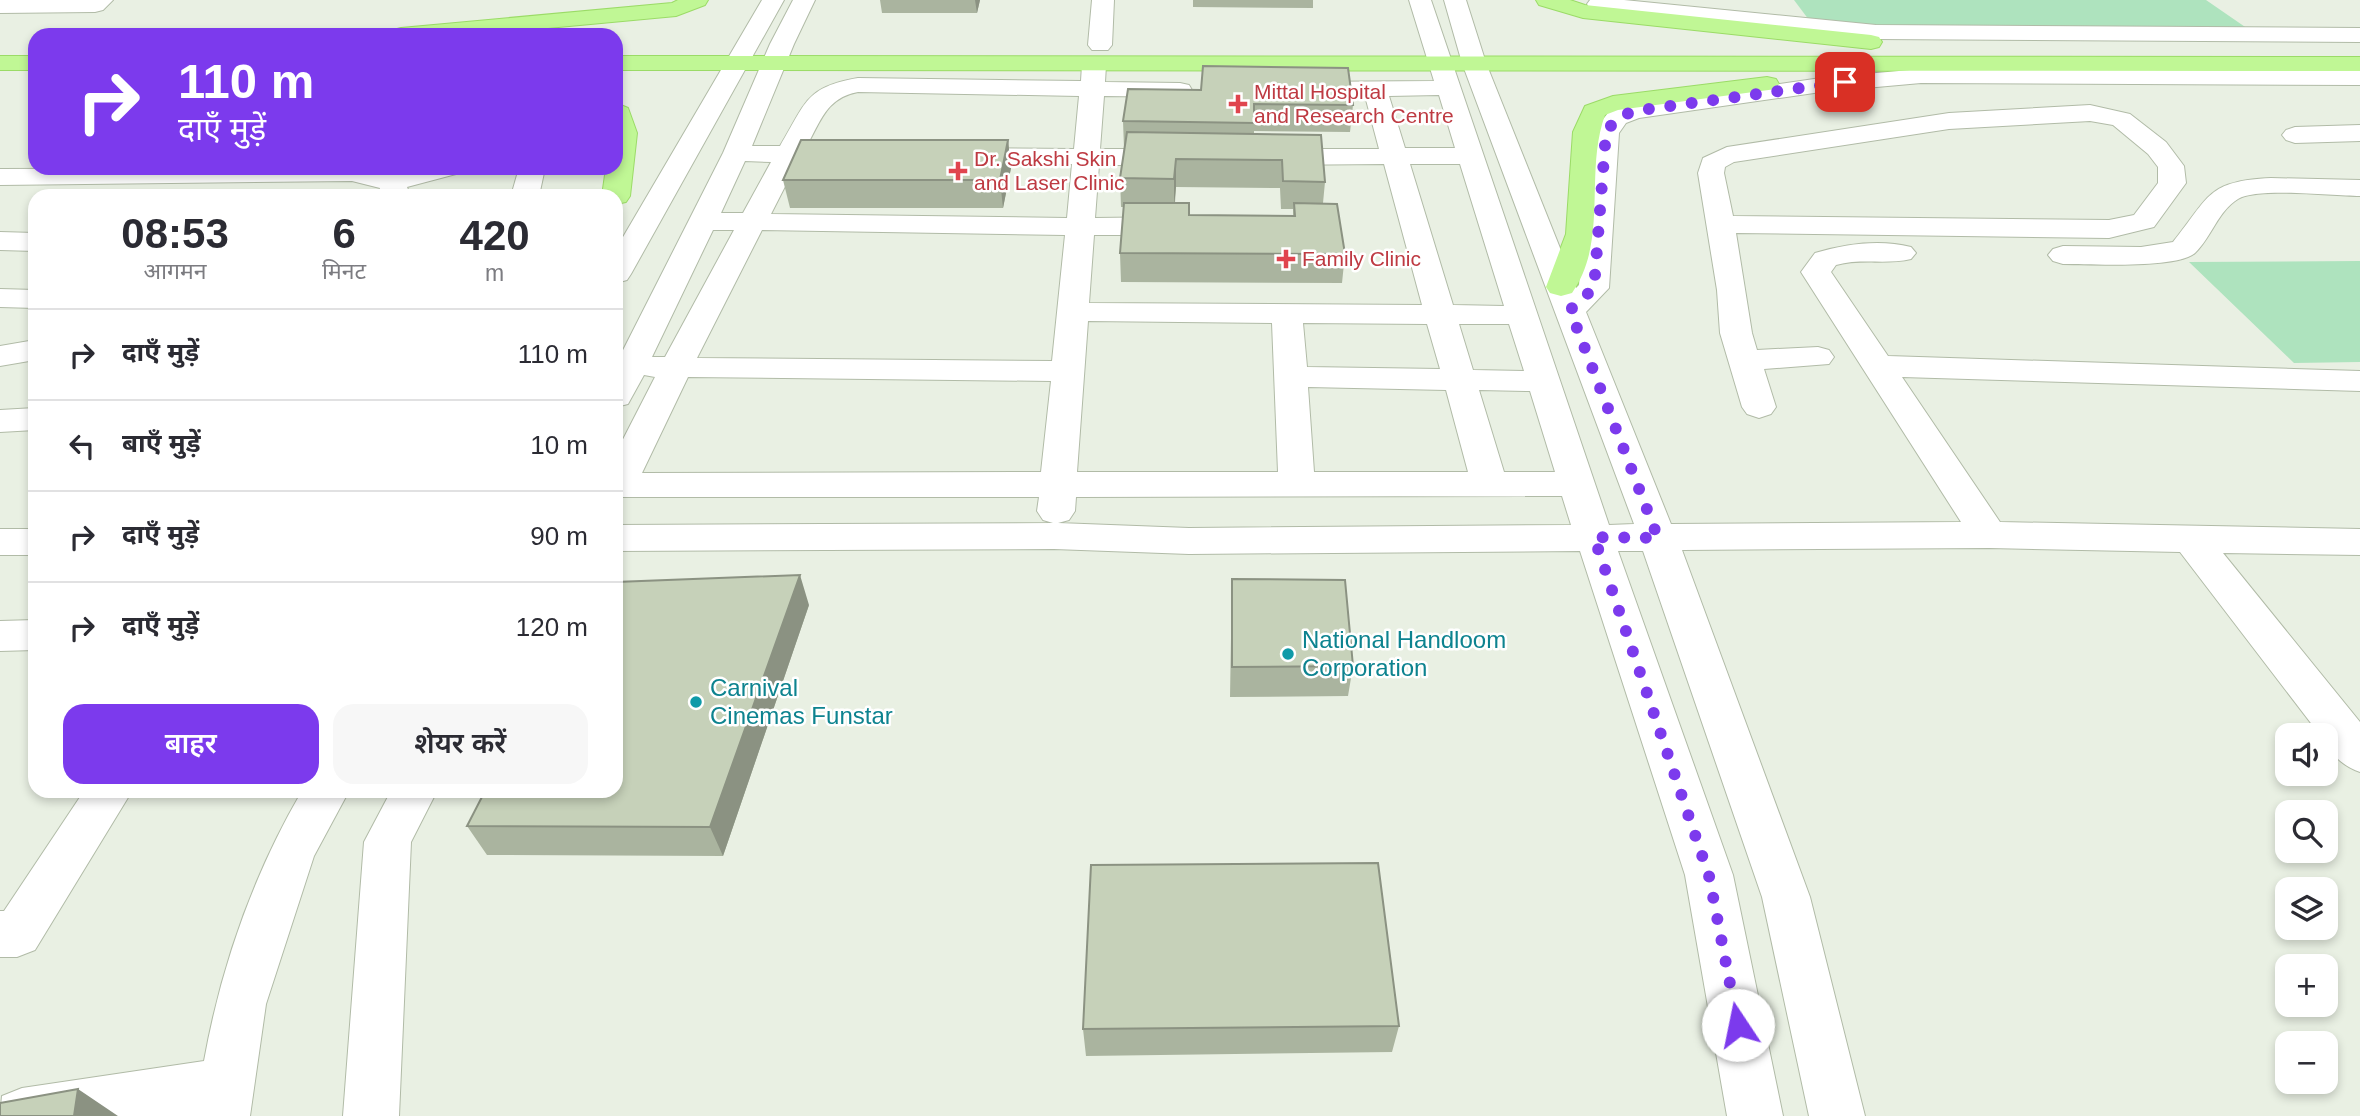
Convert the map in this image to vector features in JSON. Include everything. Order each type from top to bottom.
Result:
[{"type":"main road","points":[[475,28],[676,9],[697,0]]},
{"type":"main road","points":[[1547,0],[1583,11],[1898,54],[2360,64]]},
{"type":"main road","points":[[0,44],[28,44]]},
{"type":"main road","points":[[623,44],[743,53],[1095,66],[2360,47]]},
{"type":"main road","points":[[623,62],[743,53]]},
{"type":"main road","points":[[1565,299],[1580,234],[1586,132],[1594,111],[1613,103],[1878,70],[1898,54]]},
{"type":"main road","points":[[0,63],[28,63]]},
{"type":"street","points":[[0,6],[94,5],[102,0]]},
{"type":"street","points":[[623,262],[773,0]]},
{"type":"street","points":[[623,382],[736,153],[804,0]]},
{"type":"street","points":[[1054,536],[1103,0]]},
{"type":"street","points":[[1420,0],[1453,61],[1565,299],[1658,538],[1786,897],[1837,1116]]},
{"type":"street","points":[[1455,0],[1453,61],[1470,156],[1594,537],[1709,876],[1755,1116]]},
{"type":"street","points":[[1598,4],[1887,33],[2360,35]]},
{"type":"street","points":[[1267,89],[1375,89],[1453,61]]},
{"type":"street","points":[[623,473],[788,155],[822,98],[835,89],[1095,66],[1200,90]]},
{"type":"street","points":[[1565,299],[1594,288],[1606,132],[1617,118],[1634,111],[1808,87],[1921,76],[2360,79]]},
{"type":"street","points":[[1375,89],[1490,485]]},
{"type":"street","points":[[1719,224],[2109,229],[2144,221],[2172,183],[2171,166],[2157,148],[2121,118],[2108,115],[2030,114],[1948,121],[1727,155],[1712,164],[1711,173],[1719,224],[1732,290],[1736,333],[1759,407]]},
{"type":"street","points":[[2295,135],[2358,120]]},
{"type":"street","points":[[736,153],[829,155]]},
{"type":"street","points":[[937,156],[1198,157]]},
{"type":"street","points":[[1240,157],[1470,156]]},
{"type":"street","points":[[1,178],[212,175]]},
{"type":"street","points":[[361,175],[391,182],[420,175]]},
{"type":"street","points":[[1989,535],[1816,272],[1825,259],[1851,252],[2141,256],[2183,249],[2227,194],[2239,189],[2357,183]]},
{"type":"street","points":[[701,220],[1081,228],[1206,226]]},
{"type":"street","points":[[2084,229],[2104,255]]},
{"type":"street","points":[[0,241],[28,242]]},
{"type":"street","points":[[0,298],[28,299]]},
{"type":"street","points":[[1073,312],[1521,314]]},
{"type":"street","points":[[1287,313],[1297,485]]},
{"type":"street","points":[[0,356],[28,351]]},
{"type":"street","points":[[1743,360],[1818,357]]},
{"type":"street","points":[[1877,366],[2354,387]]},
{"type":"street","points":[[1290,367],[1540,370]]},
{"type":"street","points":[[630,368],[1068,371]]},
{"type":"street","points":[[0,421],[28,419]]},
{"type":"street","points":[[623,485],[1577,484]]},
{"type":"street","points":[[623,538],[1054,536],[1189,541],[1989,535],[2360,542]]},
{"type":"street","points":[[2189,537],[2360,754]]},
{"type":"street","points":[[0,542],[28,542]]},
{"type":"street","points":[[0,636],[28,635]]},
{"type":"street","points":[[6,943],[104,798]]},
{"type":"street","points":[[22,1116],[225,1100],[240,1004],[292,851],[322,798]]},
{"type":"street","points":[[371,1116],[388,842],[410,798]]},
{"type":"green space","points":[[1794,0],[2206,0],[2251,31],[1890,31],[1812,24]]},
{"type":"green space","points":[[2360,261],[2360,362],[2294,363],[2189,262]]},
{"type":"building","points":[[1203,66],[1348,68],[1353,105],[1254,104],[1254,123],[1123,121],[1128,89],[1201,90]]},
{"type":"building","points":[[1127,132],[1321,135],[1325,182],[1283,181],[1282,160],[1176,159],[1174,179],[1120,178]]},
{"type":"building","points":[[801,140],[1008,140],[1000,180],[783,180]]},
{"type":"building","points":[[1124,203],[1189,203],[1189,215],[1295,216],[1294,203],[1337,204],[1345,254],[1120,253]]},
{"type":"building","name":"Carnival Cinemas Funstar","points":[[800,575],[710,827],[467,826],[481,798],[623,798],[623,582]]},
{"type":"building","name":"National Handloom Corporation","points":[[1232,579],[1345,580],[1353,666],[1232,667]]},
{"type":"building","points":[[1378,863],[1399,1026],[1083,1029],[1091,865]]},
{"type":"building","points":[[78,1089],[74,1116],[0,1116],[0,1103]]},
{"type":"place","name":"Mittal Hospital and Research Centre","points":[[1238,104]]},
{"type":"place","name":"Dr. Sakshi Skin and Laser Clinic","points":[[958,171]]},
{"type":"place","name":"Family Clinic","points":[[1286,259]]},
{"type":"place","name":"National Handloom Corporation","points":[[1288,654]]},
{"type":"place","name":"Carnival Cinemas Funstar","points":[[696,702]]},
{"type":"route","points":[[1738,1025],[1709,876],[1594,537],[1658,538],[1570,310],[1594,288],[1606,132],[1617,118],[1634,111],[1665,105],[1845,82]]}]
